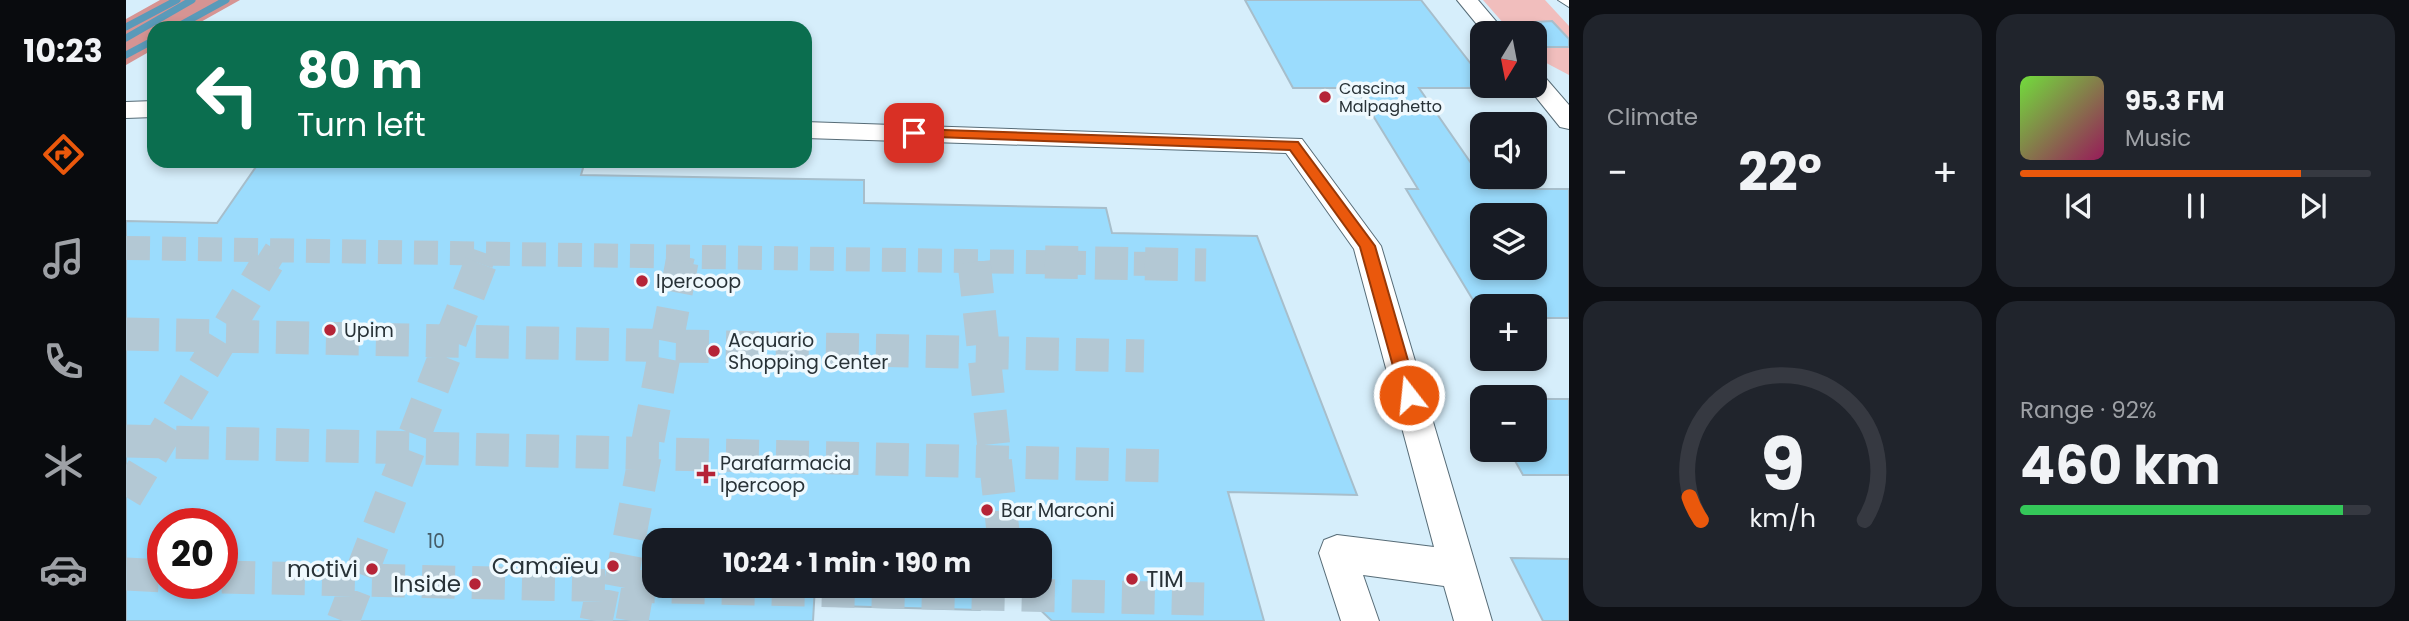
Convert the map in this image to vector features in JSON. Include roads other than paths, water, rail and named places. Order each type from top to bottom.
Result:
[{"type":"street","points":[[1467,0],[1485,21]]},
{"type":"street","points":[[1556,87],[1569,121]]},
{"type":"street","points":[[126,110],[147,110]]},
{"type":"street","points":[[812,130],[1293,145],[1367,246],[1473,621]]},
{"type":"street","points":[[1360,621],[1337,553],[1458,569]]},
{"type":"waterway","points":[[126,27],[177,0]]},
{"type":"waterway","points":[[156,21],[192,0]]},
{"type":"waterway","points":[[188,21],[226,0]]},
{"type":"waterway","points":[[126,38],[147,26]]},
{"type":"waterway","points":[[126,55],[147,44]]},
{"type":"tunnel","points":[[126,248],[276,250]]},
{"type":"tunnel","points":[[267,264],[276,250]]},
{"type":"tunnel","points":[[276,250],[485,254]]},
{"type":"tunnel","points":[[481,264],[485,254]]},
{"type":"tunnel","points":[[485,254],[683,257]]},
{"type":"tunnel","points":[[681,264],[683,257]]},
{"type":"tunnel","points":[[683,257],[974,261]]},
{"type":"tunnel","points":[[974,261],[1134,264]]},
{"type":"tunnel","points":[[223,336],[268,262]]},
{"type":"tunnel","points":[[451,341],[481,262]]},
{"type":"tunnel","points":[[666,346],[682,262]]},
{"type":"tunnel","points":[[974,262],[984,353]]},
{"type":"tunnel","points":[[1045,262],[1134,264]]},
{"type":"tunnel","points":[[1134,264],[1156,264]]},
{"type":"tunnel","points":[[1134,264],[1206,265]]},
{"type":"tunnel","points":[[126,334],[223,336]]},
{"type":"tunnel","points":[[159,442],[223,336]]},
{"type":"tunnel","points":[[223,336],[451,341]]},
{"type":"tunnel","points":[[410,448],[451,341]]},
{"type":"tunnel","points":[[451,341],[666,346]]},
{"type":"tunnel","points":[[645,453],[666,346]]},
{"type":"tunnel","points":[[666,346],[984,353]]},
{"type":"tunnel","points":[[984,353],[1144,356]]},
{"type":"tunnel","points":[[984,353],[995,462]]},
{"type":"tunnel","points":[[126,441],[159,442]]},
{"type":"tunnel","points":[[126,497],[159,442]]},
{"type":"tunnel","points":[[159,442],[410,448]]},
{"type":"tunnel","points":[[359,580],[410,448]]},
{"type":"tunnel","points":[[410,448],[645,453]]},
{"type":"tunnel","points":[[620,586],[645,453]]},
{"type":"tunnel","points":[[645,453],[995,462]]},
{"type":"tunnel","points":[[995,462],[1170,466]]},
{"type":"tunnel","points":[[995,462],[1003,528]]},
{"type":"tunnel","points":[[126,574],[147,575]]},
{"type":"tunnel","points":[[238,577],[359,580]]},
{"type":"tunnel","points":[[343,621],[359,580]]},
{"type":"tunnel","points":[[359,580],[620,586]]},
{"type":"tunnel","points":[[620,586],[1204,599]]},
{"type":"tunnel","points":[[596,621],[603,587]]},
{"type":"tunnel","points":[[632,621],[638,587]]},
{"type":"place","name":"Cascina Malpaghetto","points":[[1325,97]]},
{"type":"place","name":"Ipercoop","points":[[642,281]]},
{"type":"place","name":"Upim","points":[[330,330]]},
{"type":"place","name":"Acquario Shopping Center","points":[[714,351]]},
{"type":"place","name":"Parafarmacia Ipercoop","points":[[706,474]]},
{"type":"place","name":"Bar Marconi","points":[[987,510]]},
{"type":"place","name":"Camaïeu","points":[[613,566]]},
{"type":"place","name":"motivi","points":[[372,569]]},
{"type":"place","name":"TIM","points":[[1132,579]]},
{"type":"place","name":"Inside","points":[[475,584]]}]
